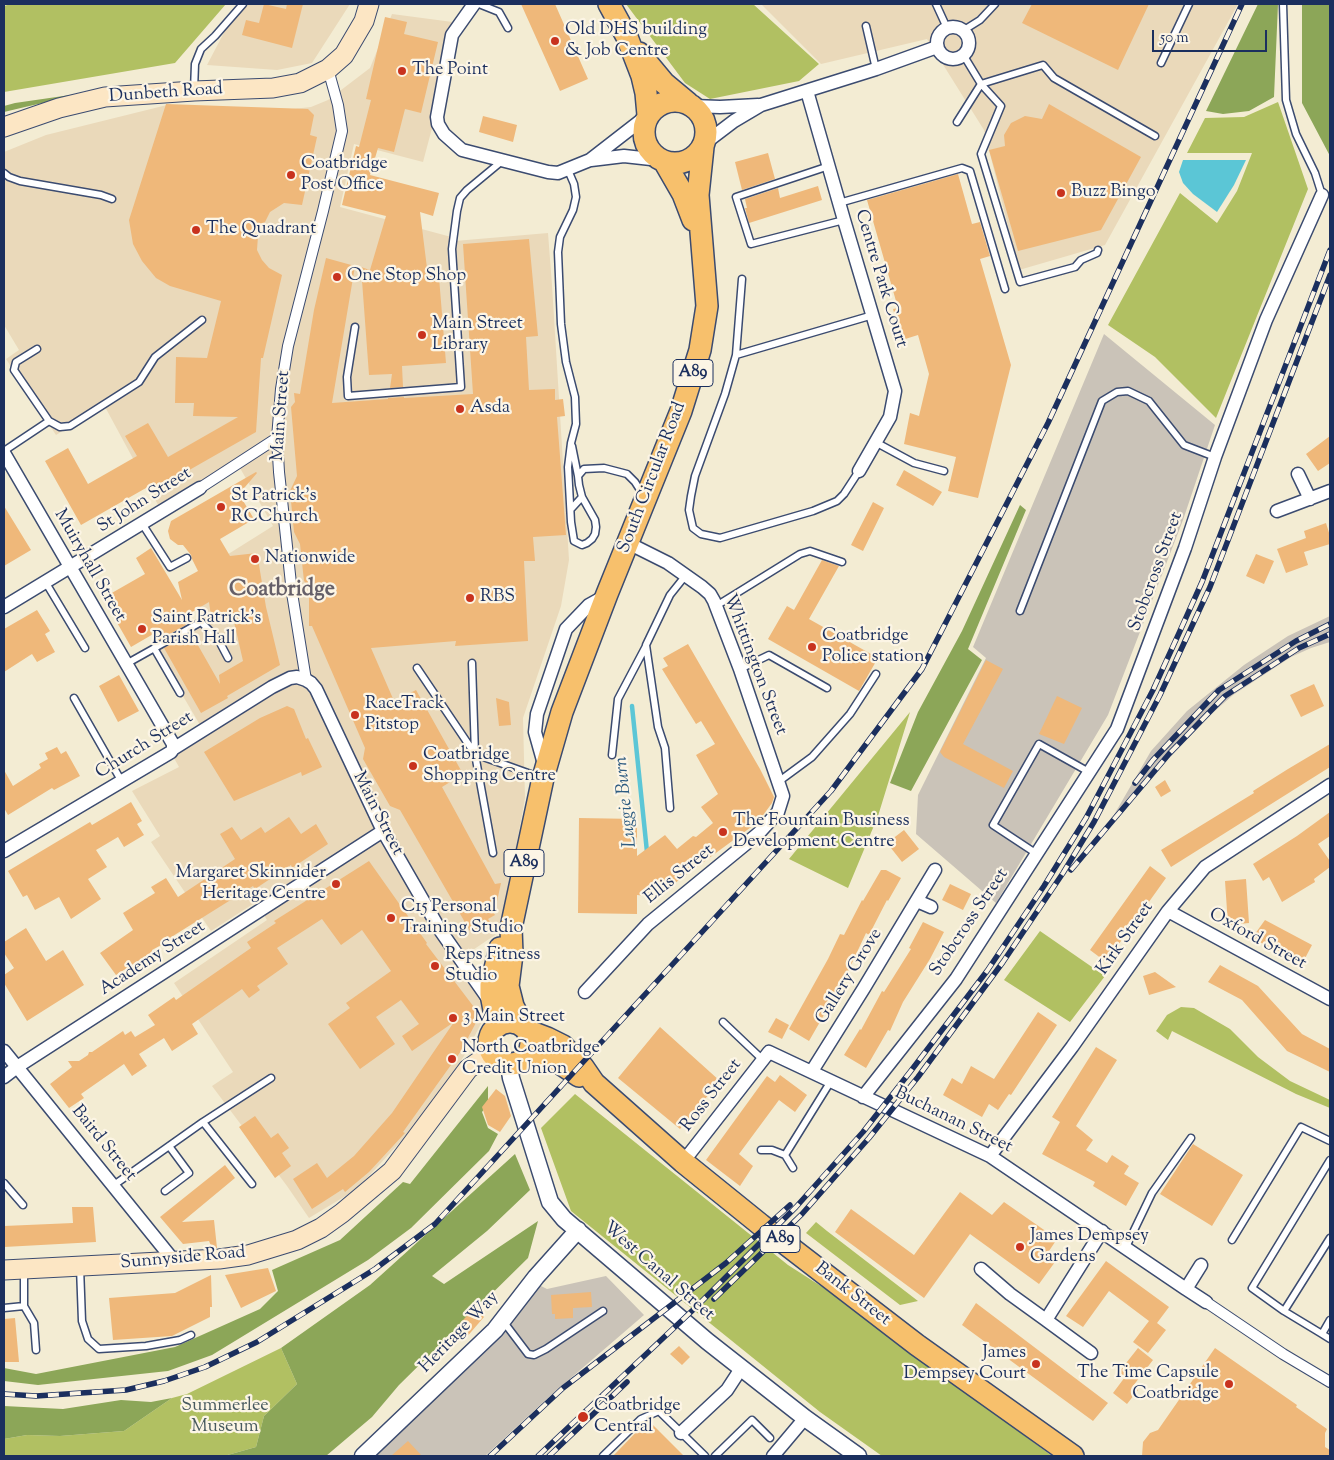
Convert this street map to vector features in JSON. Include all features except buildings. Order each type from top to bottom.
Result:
[{"type":"main road","points":[[328,69],[344,55],[364,21],[369,4]]},
{"type":"main road","name":"A89","points":[[609,4],[627,37],[642,76],[648,115],[644,124],[646,144],[652,154],[662,161]]},
{"type":"main road","name":"A89","points":[[627,37],[659,77],[700,113],[705,122],[707,132],[704,145]]},
{"type":"main road","name":"Dunbeth Road","points":[[4,128],[58,108],[105,97],[288,86],[300,83],[328,69]]},
{"type":"main road","points":[[648,115],[664,102],[674,100],[690,104]]},
{"type":"main road","points":[[662,161],[681,163],[691,159],[700,152],[704,145]]},
{"type":"main road","name":"South Circular Road","points":[[525,1029],[513,1006],[508,986],[512,954],[511,928],[544,774],[562,712],[607,594],[681,411],[700,350],[707,306],[700,241],[698,195],[704,145]]},
{"type":"main road","name":"South Circular Road","points":[[662,161],[683,194],[700,241]]},
{"type":"main road","name":"South Circular Road","points":[[497,1026],[491,985],[498,952],[511,928]]},
{"type":"main road","name":"A89","points":[[490,1053],[498,1061],[516,1062],[530,1052],[531,1043],[525,1029],[513,1022],[497,1026]]},
{"type":"main road","points":[[490,1053],[488,1042],[497,1026]]},
{"type":"main road","name":"Bank Street","points":[[525,1029],[563,1046],[583,1067],[594,1083],[683,1162],[760,1225],[917,1345],[1073,1456]]},
{"type":"main road","name":"Sunnyside Road","points":[[4,1270],[219,1259],[248,1255],[297,1240],[321,1228],[373,1189],[392,1171],[468,1069],[490,1053]]},
{"type":"main road","name":"Bank Street","points":[[516,1062],[555,1060],[594,1083]]},
{"type":"street","points":[[474,4],[452,35],[438,117],[438,124],[444,134],[462,150],[548,172],[558,172],[568,170],[590,160],[648,115]]},
{"type":"street","points":[[956,27],[964,30],[967,34],[970,43],[969,48],[964,56],[959,59],[948,59],[937,48],[939,35],[947,28],[956,27]]},
{"type":"street","points":[[704,145],[734,120],[761,105],[937,48]]},
{"type":"street","name":"Main Street","points":[[328,69],[338,105],[342,130],[321,221],[288,346],[281,389],[277,438],[292,593],[306,680],[311,682],[316,689],[383,831],[440,930],[493,1005]]},
{"type":"street","name":"Centre Park Court","points":[[808,90],[844,220],[895,391],[890,418],[859,471]]},
{"type":"street","points":[[690,104],[720,108],[761,105]]},
{"type":"street","points":[[590,160],[624,156],[662,161]]},
{"type":"street","name":"Stobcross Street","points":[[863,1097],[956,979],[1117,729],[1186,548],[1215,457],[1266,320],[1322,196]]},
{"type":"street","name":"St John Street","points":[[4,607],[46,583],[141,522],[200,488],[277,438]]},
{"type":"street","name":"Muiryhall Street","points":[[4,452],[172,744],[173,749]]},
{"type":"street","points":[[1298,474],[1310,499]]},
{"type":"street","points":[[1277,511],[1330,491]]},
{"type":"street","name":"Whittington Street","points":[[628,543],[668,563],[710,594],[740,670],[778,782]]},
{"type":"street","name":"Church Street","points":[[4,851],[122,782],[272,688],[290,678],[297,677],[306,680]]},
{"type":"street","name":"Ellis Street","points":[[585,992],[648,924],[759,834],[781,805],[783,796],[778,782]]},
{"type":"street","name":"Kirk Street","points":[[990,1156],[1072,1047],[1168,911],[1204,866],[1330,785]]},
{"type":"street","name":"Academy Street","points":[[4,1077],[383,831]]},
{"type":"street","name":"Gallery Grove","points":[[812,1071],[918,901],[935,870]]},
{"type":"street","points":[[918,901],[931,907]]},
{"type":"street","name":"Oxford Street","points":[[1168,911],[1330,999]]},
{"type":"street","name":"Baird Street","points":[[4,1051],[174,1261]]},
{"type":"street","name":"Buchanan Street","points":[[766,1056],[812,1071],[990,1156],[1126,1246],[1283,1354],[1330,1382]]},
{"type":"street","name":"Ross Street","points":[[683,1162],[766,1056]]},
{"type":"street","name":"West Canal Street","points":[[516,1062],[511,1078],[550,1202],[564,1219],[707,1341],[858,1456]]},
{"type":"street","name":"Heritage Way","points":[[363,1456],[503,1321],[536,1277],[578,1230]]},
{"type":"street","points":[[1046,1320],[1102,1231]]},
{"type":"street","points":[[1186,1289],[1201,1265]]},
{"type":"street","points":[[982,1269],[1010,1294],[1091,1353]]},
{"type":"street","points":[[681,1433],[727,1390],[742,1367]]},
{"type":"street","points":[[773,1456],[806,1418]]},
{"type":"lane","points":[[194,91],[195,64],[201,49],[243,4]]},
{"type":"lane","points":[[479,4],[499,12],[508,28]]},
{"type":"lane","points":[[936,4],[947,28]]},
{"type":"lane","points":[[964,30],[980,20],[995,4]]},
{"type":"lane","points":[[1161,63],[1189,4]]},
{"type":"lane","name":"Stobcross Street","points":[[1283,4],[1286,100],[1296,134],[1315,173],[1322,196]]},
{"type":"lane","points":[[866,26],[876,69]]},
{"type":"lane","points":[[964,56],[981,84],[1001,106],[981,154],[1020,282],[1075,267],[1081,260],[1097,254],[1098,250]]},
{"type":"lane","points":[[957,122],[981,84],[1043,65],[1054,78],[1155,136]]},
{"type":"lane","points":[[355,327],[347,376],[348,396],[461,387],[452,249],[457,211],[460,198],[467,190],[502,160]]},
{"type":"lane","points":[[829,166],[736,197],[751,244],[844,220]]},
{"type":"lane","points":[[840,203],[962,168],[970,171],[1005,289]]},
{"type":"lane","points":[[568,170],[574,184],[576,197],[560,237],[558,252],[561,324],[566,362],[575,397],[576,424],[570,443],[568,467],[571,509],[574,541],[582,544],[587,543],[595,534],[596,527],[592,512],[582,497],[577,464],[570,443]]},
{"type":"lane","points":[[4,173],[20,181],[100,195],[112,199]]},
{"type":"lane","points":[[742,279],[736,355],[725,394],[695,476],[691,496],[690,518],[693,528],[701,534],[720,538],[829,505],[837,501],[844,494],[859,471]]},
{"type":"lane","points":[[736,355],[872,315]]},
{"type":"lane","points":[[37,349],[16,362],[14,370],[49,422],[60,427],[70,426],[139,382],[155,357],[202,320]]},
{"type":"lane","points":[[1020,610],[1102,401],[1117,392],[1128,391],[1149,401],[1184,445],[1215,457]]},
{"type":"lane","points":[[4,452],[49,422]]},
{"type":"lane","points":[[876,443],[914,463],[944,471]]},
{"type":"lane","points":[[578,476],[584,469],[588,468],[604,468],[627,474],[636,482],[645,499]]},
{"type":"lane","points":[[571,509],[582,497]]},
{"type":"lane","points":[[141,522],[170,568],[187,558]]},
{"type":"lane","points":[[716,606],[800,554],[810,552],[842,562]]},
{"type":"lane","points":[[612,755],[618,699],[670,595],[686,575]]},
{"type":"lane","points":[[46,583],[85,648]]},
{"type":"lane","points":[[126,664],[201,622],[218,639],[228,658]]},
{"type":"lane","points":[[646,645],[658,727],[665,748],[670,808]]},
{"type":"lane","points":[[154,648],[180,693]]},
{"type":"lane","points":[[740,670],[769,655],[827,688]]},
{"type":"lane","points":[[472,663],[475,754],[493,854]]},
{"type":"lane","points":[[417,668],[475,754],[544,774]]},
{"type":"lane","points":[[778,782],[812,758],[850,714],[876,674]]},
{"type":"lane","points":[[74,698],[122,782]]},
{"type":"lane","points":[[1036,854],[993,825],[1039,744],[1090,772]]},
{"type":"lane","points":[[723,1022],[766,1056]]},
{"type":"lane","points":[[114,1185],[203,1122],[271,1078]]},
{"type":"lane","points":[[785,1155],[831,1081]]},
{"type":"lane","points":[[203,1122],[252,1184]]},
{"type":"lane","points":[[1232,1240],[1301,1127],[1330,1141]]},
{"type":"lane","points":[[1126,1246],[1152,1193],[1191,1138]]},
{"type":"lane","points":[[165,1191],[189,1173],[169,1146]]},
{"type":"lane","points":[[761,1150],[772,1150],[785,1155],[792,1168]]},
{"type":"lane","points":[[1330,1160],[1252,1288],[1284,1311],[1330,1339]]},
{"type":"lane","points":[[4,1183],[23,1205]]},
{"type":"lane","points":[[1284,1311],[1330,1238]]},
{"type":"lane","points":[[80,1266],[82,1321],[88,1339],[99,1349],[146,1346],[180,1340],[191,1335]]},
{"type":"lane","points":[[24,1269],[24,1306],[34,1323],[36,1350]]},
{"type":"lane","points":[[4,1308],[24,1306]]},
{"type":"lane","points":[[503,1321],[528,1354],[534,1355],[546,1349],[603,1310]]},
{"type":"lane","points":[[1322,1334],[1330,1320]]},
{"type":"lane","points":[[603,1456],[641,1419],[659,1411],[705,1456]]},
{"type":"lane","points":[[715,1456],[752,1420],[770,1438]]},
{"type":"shaded area","points":[[239,4],[350,4],[312,63],[277,70],[207,65]]},
{"type":"shaded area","points":[[761,4],[1238,4],[1105,245],[1019,270],[984,130],[927,39],[821,64]]},
{"type":"shaded area","points":[[392,14],[460,23],[423,162],[354,144],[340,207],[455,238],[455,241],[548,233],[569,560],[561,606],[523,718],[525,798],[501,931],[458,960],[490,1006],[466,1053],[423,1117],[357,1189],[309,1218],[212,1086],[233,1072],[174,983],[267,920],[256,902],[211,931],[151,842],[160,836],[132,791],[179,767],[170,751],[203,730],[154,647],[201,620],[190,578],[273,526],[240,468],[163,514],[104,405],[56,435],[6,359],[19,350],[4,325],[4,152],[46,135],[167,105],[284,110],[311,107],[328,100],[370,68]]},
{"type":"shaded area","points":[[1104,334],[1215,425],[1183,520],[1108,715],[996,903],[916,834],[918,795],[986,658],[973,647]]},
{"type":"shaded area","points":[[1330,616],[1330,642],[1291,657],[1233,695],[1208,717],[1160,766],[1111,820],[1151,751],[1187,711],[1244,665],[1288,636]]},
{"type":"shaded area","points":[[606,1276],[644,1315],[550,1396],[485,1456],[367,1456],[537,1284],[547,1289]]},
{"type":"green space","points":[[11,4],[226,4],[175,63],[4,92],[4,6]]},
{"type":"green space","points":[[626,4],[753,4],[819,64],[799,81],[710,99],[685,83]]},
{"type":"green space","points":[[1258,4],[1278,4],[1274,97],[1249,111],[1223,114],[1206,111]]},
{"type":"green space","points":[[1302,4],[1330,4],[1330,156],[1302,103]]},
{"type":"green space","points":[[91,92],[4,112],[4,106],[15,103]]},
{"type":"green space","points":[[1278,102],[1308,189],[1216,418],[1155,357],[1108,325],[1180,193],[1217,223],[1237,191],[1252,153],[1187,153],[1205,118],[1244,117]]},
{"type":"green space","points":[[1020,505],[1026,510],[968,649],[982,660],[911,791],[890,783],[918,712],[962,631]]},
{"type":"green space","points":[[910,712],[878,816],[848,888],[789,859]]},
{"type":"green space","points":[[1040,931],[1105,976],[1070,1022],[1004,980]]},
{"type":"green space","points":[[1181,1007],[1194,1008],[1230,1029],[1258,1057],[1290,1081],[1330,1100],[1330,1108],[1296,1094],[1172,1031],[1168,1040],[1156,1031],[1167,1015]]},
{"type":"green space","points":[[488,1086],[488,1104],[482,1112],[488,1128],[498,1134],[489,1151],[411,1228],[368,1260],[212,1355],[168,1371],[38,1385],[4,1381],[4,1368],[36,1374],[175,1347],[260,1309],[278,1291],[272,1270],[340,1240],[403,1182],[410,1184]]},
{"type":"green space","points":[[575,1094],[788,1265],[838,1297],[1052,1456],[882,1456],[820,1412],[571,1211],[541,1128]]},
{"type":"green space","points":[[515,1154],[530,1190],[487,1231],[432,1276],[444,1284],[538,1221],[528,1258],[399,1385],[372,1417],[326,1456],[224,1456],[256,1447],[264,1416],[297,1384],[281,1348],[370,1285]]},
{"type":"green space","points":[[816,1222],[918,1301],[900,1305],[806,1233]]},
{"type":"green space","name":"Summerlee Museum","points":[[281,1348],[297,1384],[264,1416],[256,1447],[224,1456],[4,1456],[4,1439],[27,1435],[60,1436],[124,1431],[172,1398],[187,1394]]},
{"type":"green space","points":[[172,1398],[124,1431],[60,1436],[27,1435],[4,1439],[4,1406],[63,1409],[121,1400],[151,1402]]},
{"type":"water","points":[[1183,160],[1246,160],[1234,185],[1217,212],[1193,194],[1183,183],[1179,172]]},
{"type":"waterway","name":"Luggie Burn","points":[[632,706],[647,852]]},
{"type":"railway","points":[[4,1394],[36,1396],[126,1390],[164,1381],[205,1367],[257,1342],[375,1269],[435,1224],[831,791],[922,669],[1048,423],[1242,4]]},
{"type":"railway","points":[[538,1456],[694,1309],[796,1207],[863,1132],[987,971],[1044,886],[1086,818],[1153,690],[1180,631],[1202,582],[1330,250]]},
{"type":"railway","points":[[714,1299],[802,1214],[869,1138],[918,1077],[1003,962],[1063,873],[1094,822],[1160,695],[1210,587],[1330,275]]},
{"type":"railway","points":[[1135,783],[1153,760],[1219,690],[1296,641],[1330,624]]},
{"type":"railway","points":[[1071,870],[1169,754],[1225,696],[1299,648],[1330,634]]},
{"type":"railway","points":[[490,1456],[563,1388],[726,1263],[790,1205]]},
{"type":"railway","points":[[549,1456],[627,1382]]},
{"type":"place","name":"Old DHS building & Job Centre","points":[[555,41]]},
{"type":"place","name":"The Point","points":[[402,71]]},
{"type":"place","name":"Coatbridge Post Office","points":[[291,175]]},
{"type":"place","name":"Buzz Bingo","points":[[1061,193]]},
{"type":"place","name":"The Quadrant","points":[[196,230]]},
{"type":"place","name":"One Stop Shop","points":[[337,277]]},
{"type":"place","name":"Main Street Library","points":[[422,335]]},
{"type":"place","name":"Asda","points":[[460,409]]},
{"type":"place","name":"St Patrick's RCChurch","points":[[221,507]]},
{"type":"place","name":"Nationwide","points":[[255,559]]},
{"type":"place","name":"RBS","points":[[470,598]]},
{"type":"place","name":"Saint Patrick's Parish Hall","points":[[142,629]]},
{"type":"place","name":"Coatbridge Police station","points":[[812,647]]},
{"type":"place","name":"RaceTrack Pitstop","points":[[355,715]]},
{"type":"place","name":"Coatbridge Shopping Centre","points":[[413,766]]},
{"type":"place","name":"The Fountain Business Development Centre","points":[[723,832]]},
{"type":"place","name":"Margaret Skinnider Heritage Centre","points":[[336,884]]},
{"type":"place","name":"C15 Personal Training Studio","points":[[391,918]]},
{"type":"place","name":"Reps Fitness Studio","points":[[435,966]]},
{"type":"place","name":"3 Main Street","points":[[453,1018]]},
{"type":"place","name":"North Coatbridge Credit Union","points":[[452,1059]]},
{"type":"place","name":"James Dempsey Gardens","points":[[1020,1247]]},
{"type":"place","name":"James Dempsey Court","points":[[1036,1364]]},
{"type":"place","name":"The Time Capsule Coatbridge","points":[[1229,1384]]},
{"type":"place","name":"Coatbridge Central","points":[[583,1417]]},
{"type":"district","name":"Coatbridge","points":[[282,591]]}]
